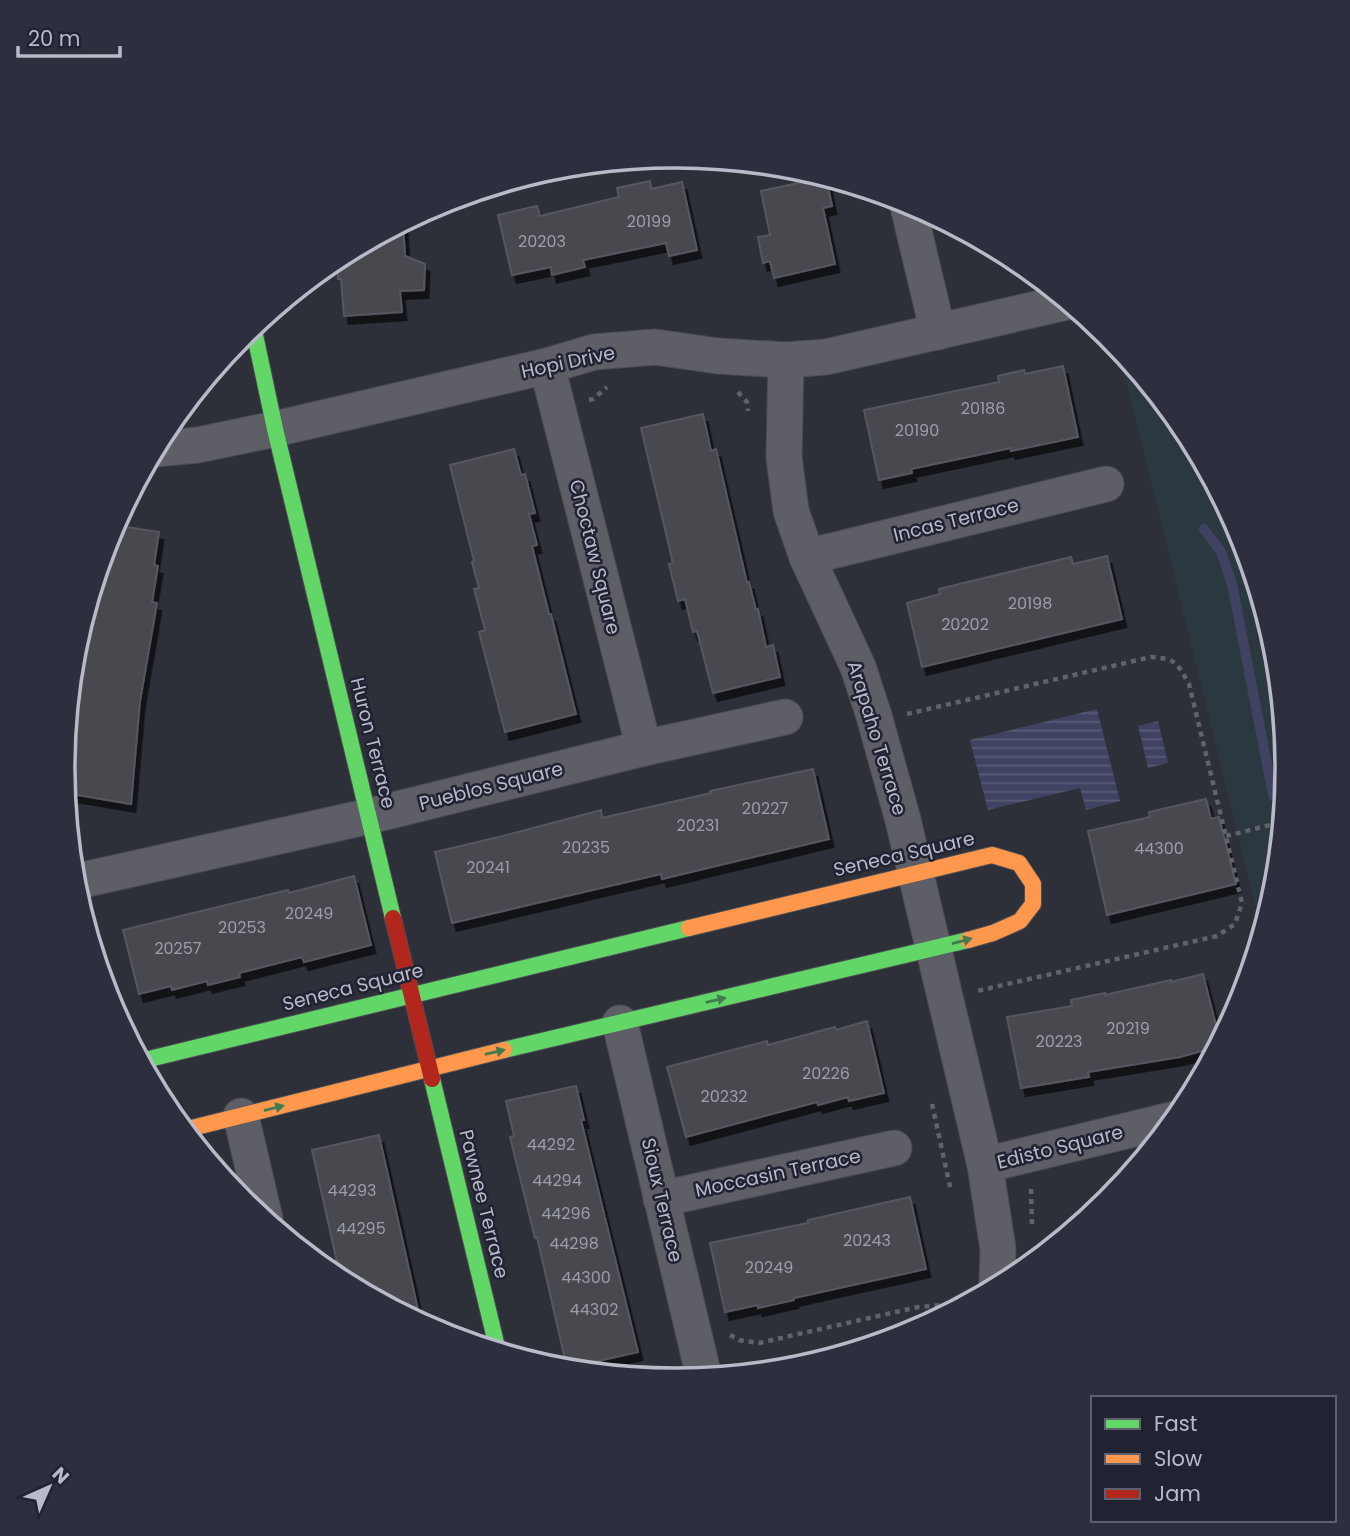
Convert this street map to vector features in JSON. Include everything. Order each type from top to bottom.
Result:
[{"type":"street","points":[[910,216],[938,332]]},
{"type":"street","name":"Hopi Drive","points":[[168,448],[198,445],[275,429],[547,366],[594,352],[655,347],[718,356],[786,360],[826,357],[1055,305]]},
{"type":"street","name":"Huron Terrace","points":[[256,339],[275,429],[430,1068]]},
{"type":"street","name":"Arapaho Terrace","points":[[786,360],[784,457],[791,511],[807,557],[858,667],[874,716],[985,1166],[998,1249],[997,1273]]},
{"type":"street","name":"Choctaw Square","points":[[547,366],[644,748]]},
{"type":"street","name":"Incas Terrace","points":[[807,557],[1105,484]]},
{"type":"street","name":"Pueblos Square","points":[[86,879],[370,816],[644,748],[785,717]]},
{"type":"street","name":"Seneca Square","points":[[151,1059],[992,855],[1019,863],[1033,884],[1033,904],[1020,921],[993,933],[195,1127]]},
{"type":"street","name":"Sioux Terrace","points":[[620,1023],[701,1367]]},
{"type":"street","name":"Pawnee Terrace","points":[[430,1068],[495,1340]]},
{"type":"street","points":[[241,1116],[261,1201]]},
{"type":"street","name":"Edisto Square","points":[[985,1166],[1158,1123]]},
{"type":"street","name":"Moccasin Terrace","points":[[661,1199],[894,1148]]},
{"type":"path","points":[[903,715],[1151,657],[1169,658],[1178,666],[1189,684],[1242,903],[1235,924],[1217,936],[971,993]]},
{"type":"path","points":[[1226,836],[1272,825]]},
{"type":"shaded area","points":[[1124,370],[1174,435],[1213,503],[1243,575],[1254,613],[1270,690],[1275,768],[1270,846],[1257,911]]},
{"type":"water","points":[[1097,709],[1120,801],[1086,810],[1080,788],[988,810],[970,740]]},
{"type":"water","points":[[1158,721],[1168,763],[1148,768],[1138,726]]},
{"type":"building","points":[[650,181],[651,189],[682,182],[697,250],[669,256],[666,243],[583,260],[585,267],[552,275],[551,267],[512,275],[498,215],[537,206],[540,216],[619,197],[617,188]]},
{"type":"building","points":[[802,182],[828,189],[832,206],[823,208],[835,264],[774,278],[770,261],[763,263],[758,237],[770,235],[761,191]]},
{"type":"building","points":[[404,233],[405,256],[425,264],[424,290],[400,291],[402,312],[344,316],[341,279],[338,279],[338,272],[342,269]]},
{"type":"building","points":[[1063,366],[1078,437],[911,469],[912,473],[879,480],[864,410],[999,382],[998,376],[1024,370],[1025,374]]},
{"type":"building","points":[[703,414],[711,451],[716,449],[747,583],[749,582],[756,610],[758,609],[766,647],[773,645],[780,677],[713,693],[697,631],[693,632],[685,599],[678,601],[669,564],[673,563],[641,428]]},
{"type":"building","points":[[514,449],[521,475],[525,474],[535,513],[529,514],[537,545],[532,546],[576,714],[505,732],[479,632],[485,630],[474,589],[479,588],[450,465]]},
{"type":"building","points":[[126,527],[159,532],[154,565],[158,566],[152,602],[157,603],[140,701],[131,804],[76,795],[75,768],[80,690],[87,651],[107,575]]},
{"type":"building","points":[[1107,556],[1122,619],[922,667],[907,603],[940,594],[939,589],[1071,557],[1073,564]]},
{"type":"building","points":[[813,769],[829,839],[662,879],[661,874],[452,923],[435,852],[601,810],[602,818]]},
{"type":"building","points":[[1206,799],[1211,819],[1219,817],[1236,884],[1107,915],[1088,831],[1150,817],[1149,812]]},
{"type":"building","points":[[354,876],[371,945],[304,962],[302,957],[239,973],[240,977],[208,985],[207,981],[172,990],[171,986],[139,994],[123,930]]},
{"type":"building","points":[[1203,974],[1216,1026],[1204,1050],[1180,1057],[1088,1072],[1089,1077],[1021,1088],[1007,1017],[1072,1006],[1071,1000]]},
{"type":"building","points":[[867,1021],[884,1093],[849,1101],[848,1097],[818,1105],[817,1102],[686,1137],[667,1067],[767,1041],[768,1045]]},
{"type":"building","points":[[576,1086],[584,1120],[581,1120],[638,1352],[593,1362],[565,1357],[537,1237],[535,1238],[510,1137],[514,1136],[506,1101]]},
{"type":"building","points":[[379,1135],[418,1310],[337,1264],[312,1150]]},
{"type":"building","points":[[910,1197],[926,1269],[758,1308],[758,1305],[725,1312],[710,1243],[808,1223],[808,1220]]},
{"type":"waterway","points":[[1204,529],[1221,552],[1232,584],[1273,795]]},
{"type":"traffic: fast","points":[[256,339],[393,918]]},
{"type":"traffic: fast","points":[[151,1059],[689,928]]},
{"type":"traffic: fast","points":[[504,1050],[968,940]]},
{"type":"traffic: fast","points":[[432,1079],[495,1340]]},
{"type":"traffic: slow","points":[[689,928],[992,855],[1019,863],[1033,884],[1033,904],[1020,921],[968,940]]},
{"type":"traffic: slow","points":[[195,1127],[504,1050]]},
{"type":"traffic: jam","points":[[393,918],[432,1079]]}]
